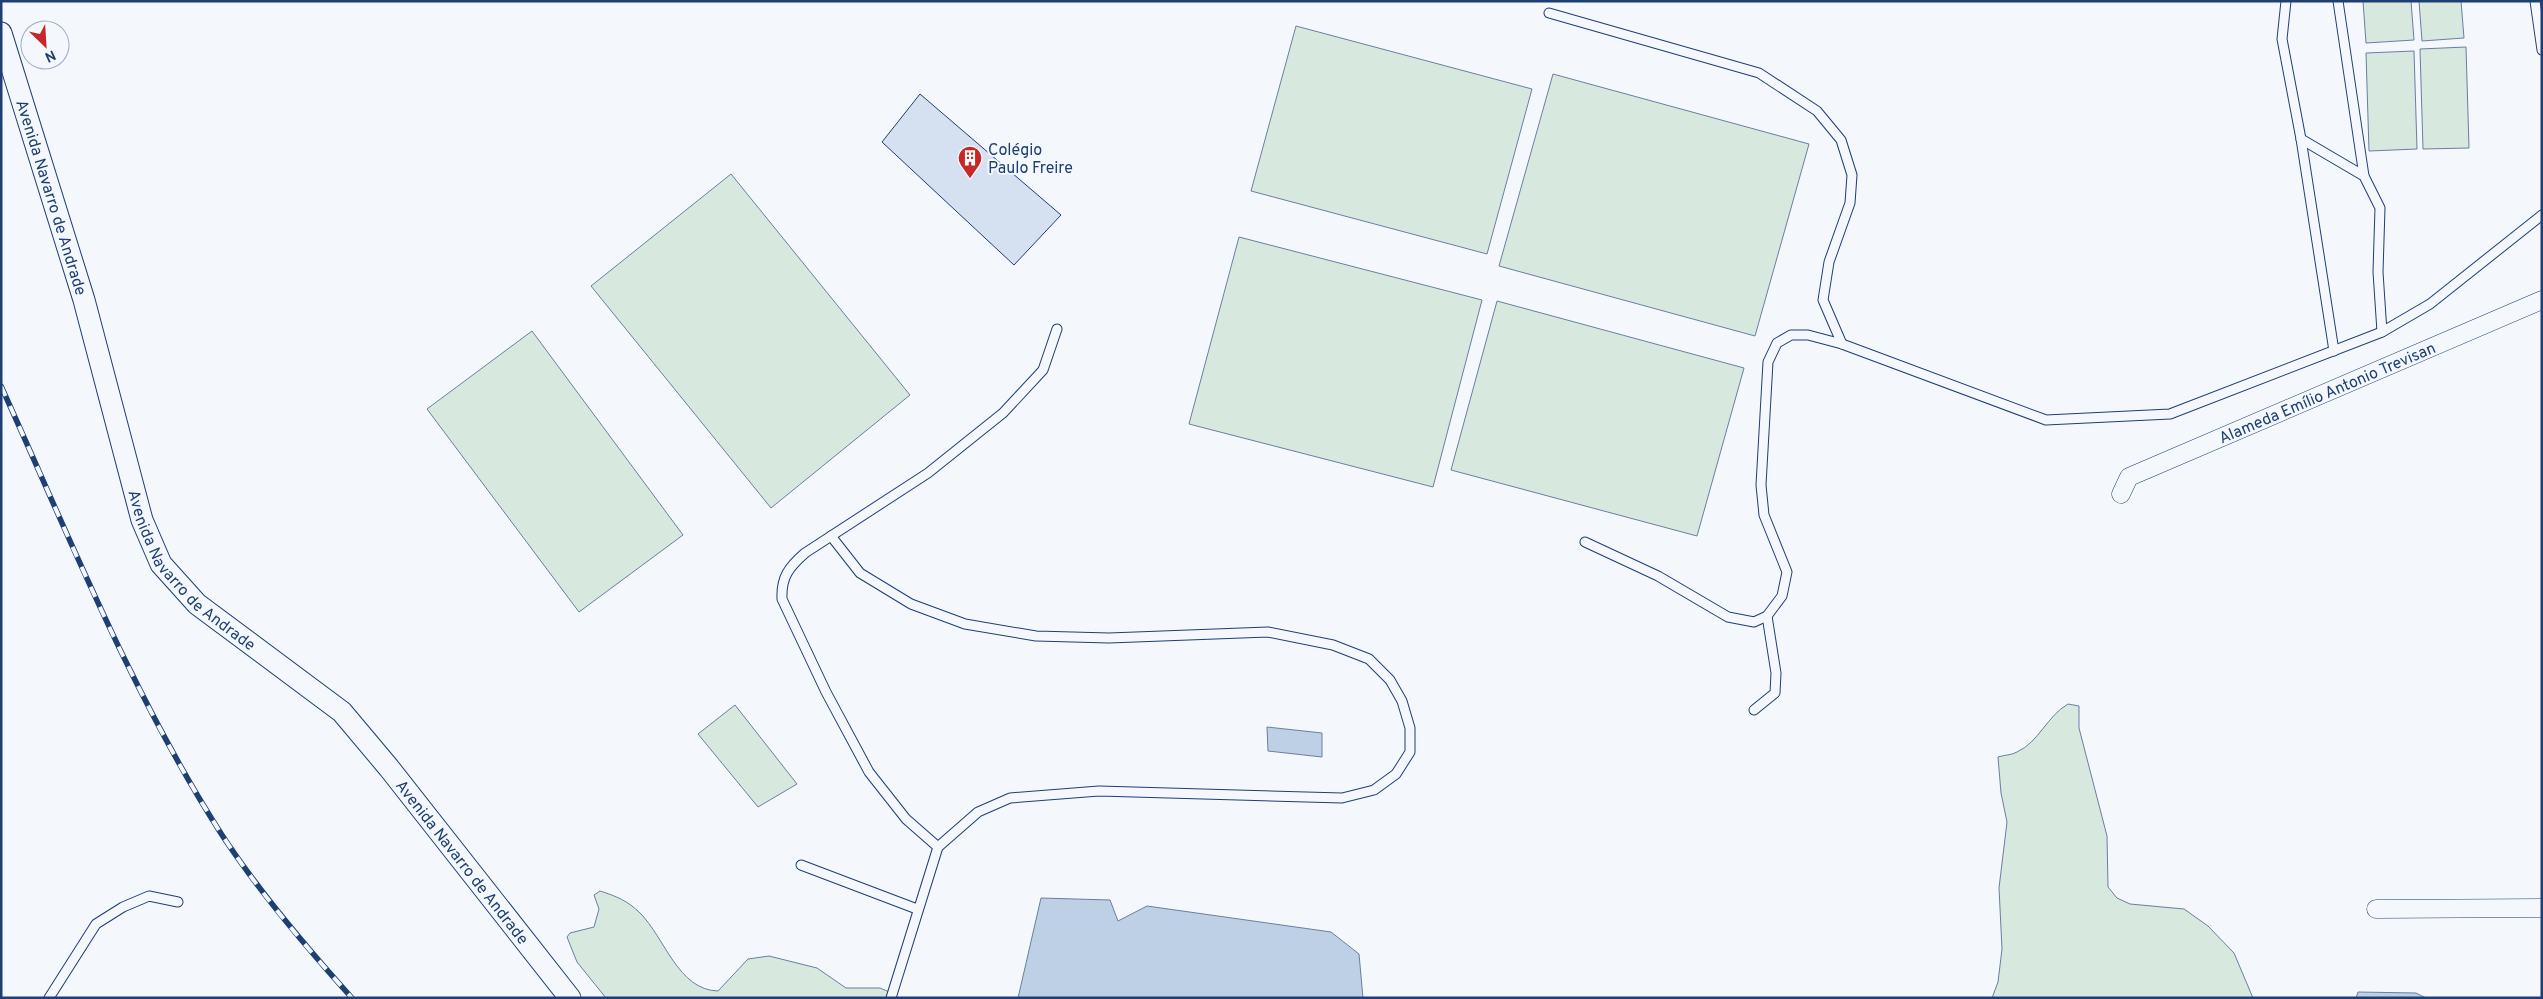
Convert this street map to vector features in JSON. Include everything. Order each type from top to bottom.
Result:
[{"type":"street","name":"Avenida Navarro de Andrade","points":[[1,33],[84,300],[142,520],[161,564],[197,604],[342,712],[389,768],[570,998]]},
{"type":"street","name":"Alameda Emílio Antonio Trevisan","points":[[2121,494],[2129,477],[2542,300]]},
{"type":"street","points":[[2376,909],[2542,908]]},
{"type":"lane","points":[[2286,1],[2282,39],[2301,140],[2334,351]]},
{"type":"lane","points":[[2338,1],[2364,176],[2380,208],[2378,272],[2382,332]]},
{"type":"lane","points":[[2535,1],[2542,50]]},
{"type":"lane","points":[[1549,13],[1759,73],[1817,111],[1841,140],[1852,175],[1850,203],[1829,262],[1823,300],[1842,344]]},
{"type":"lane","points":[[2301,140],[2364,176]]},
{"type":"lane","points":[[1585,542],[1658,576],[1728,617],[1754,622],[1767,616],[1782,596],[1787,572],[1764,515],[1761,485],[1768,362],[1777,343],[1791,335],[1808,335],[1842,344],[2046,420],[2170,414],[2382,332],[2430,304],[2542,215]]},
{"type":"lane","points":[[938,847],[906,819],[869,772],[826,692],[782,599],[781,585],[788,568],[831,536],[928,473],[1003,414],[1043,370],[1056,329]]},
{"type":"lane","points":[[831,536],[860,573],[911,604],[965,624],[1036,636],[1109,638],[1268,632],[1333,645],[1370,659],[1390,680],[1402,701],[1410,728],[1410,752],[1396,774],[1374,790],[1342,798],[1099,791],[1010,798],[978,812],[938,847],[917,909],[891,998]]},
{"type":"lane","points":[[1754,710],[1775,693],[1776,673],[1767,616]]},
{"type":"lane","points":[[801,865],[917,909]]},
{"type":"lane","points":[[49,998],[96,924],[122,906],[149,896],[178,902]]},
{"type":"shaded area","points":[[2363,1],[2411,1],[2414,40],[2366,43]]},
{"type":"shaded area","points":[[2419,1],[2461,1],[2464,38],[2422,41]]},
{"type":"shaded area","points":[[1296,26],[1532,89],[1487,254],[1251,191]]},
{"type":"shaded area","points":[[2466,47],[2469,148],[2423,149],[2420,49]]},
{"type":"shaded area","points":[[2414,51],[2417,149],[2369,151],[2366,53]]},
{"type":"shaded area","points":[[1553,74],[1809,144],[1755,336],[1499,266]]},
{"type":"shaded area","points":[[731,174],[910,395],[771,508],[591,286]]},
{"type":"shaded area","points":[[1239,237],[1482,300],[1433,487],[1189,424]]},
{"type":"shaded area","points":[[1497,301],[1744,368],[1697,536],[1451,470]]},
{"type":"shaded area","points":[[532,331],[683,535],[579,612],[427,409]]},
{"type":"shaded area","points":[[2068,704],[2079,706],[2079,728],[2107,836],[2108,887],[2117,898],[2130,904],[2184,909],[2208,926],[2234,953],[2253,998],[1992,998],[1998,982],[2002,949],[1999,888],[2007,822],[2001,793],[1998,757],[2015,753],[2025,748],[2054,715]]},
{"type":"shaded area","points":[[735,705],[797,784],[758,807],[698,734]]},
{"type":"shaded area","points":[[600,891],[622,899],[640,913],[649,923],[682,972],[692,982],[704,988],[718,991],[748,959],[769,956],[817,968],[846,988],[880,988],[894,994],[895,998],[606,998],[577,962],[567,937],[570,933],[594,927],[599,909],[594,895]]},
{"type":"water","points":[[1267,727],[1322,733],[1322,757],[1268,751]]},
{"type":"water","points":[[1041,898],[1110,900],[1118,921],[1147,906],[1331,932],[1359,954],[1363,998],[1018,998]]},
{"type":"water","points":[[2358,992],[2416,993],[2426,998],[2356,998]]},
{"type":"building","name":"Colégio Paulo Freire","points":[[920,94],[1061,215],[1014,265],[882,142]]},
{"type":"railway","points":[[1,386],[104,615],[159,727],[189,782],[222,835],[267,898],[352,998]]},
{"type":"place","name":"Colégio Paulo Freire","points":[[970,179]]}]
